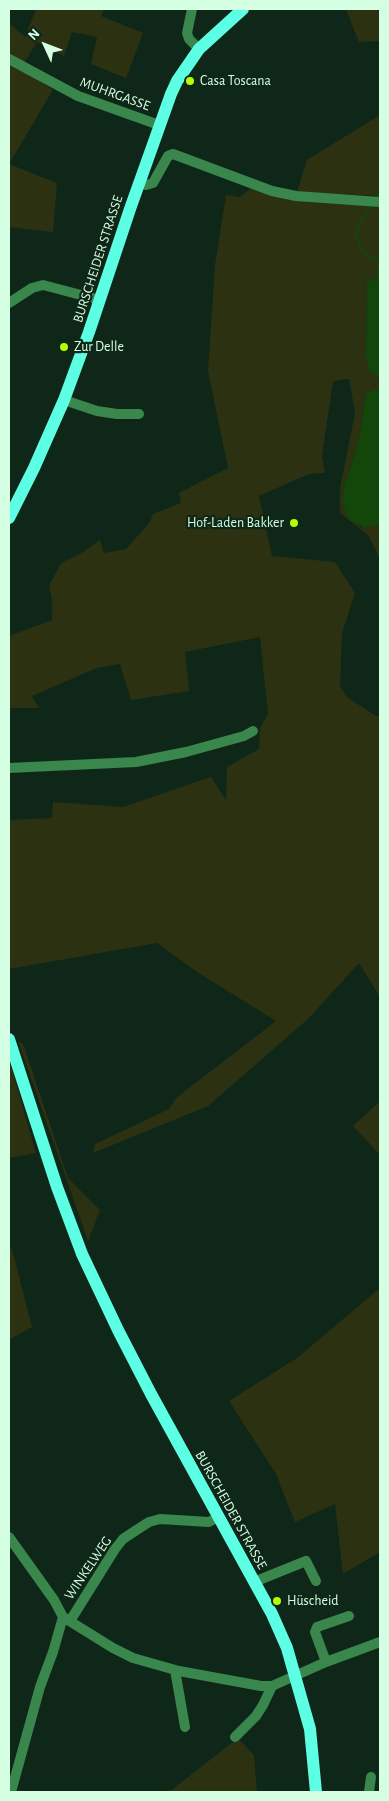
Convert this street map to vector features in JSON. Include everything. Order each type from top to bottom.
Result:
[{"type":"main road","name":"BURSCHEIDER STRASSE","points":[[9,518],[34,468],[64,400],[139,183],[177,81],[199,49],[243,9]]},
{"type":"main road","name":"BURSCHEIDER STRASSE","points":[[9,1039],[57,1187],[82,1254],[118,1330],[284,1639],[310,1729],[316,1792]]},
{"type":"street","points":[[192,9],[187,33],[189,39],[199,49]]},
{"type":"street","name":"MUHRGASSE","points":[[9,59],[78,96],[160,125]]},
{"type":"street","name":"BURSCHEIDER STRASSE","points":[[139,183],[146,185],[153,183],[168,156],[173,154],[272,191],[296,196],[380,202]]},
{"type":"street","points":[[9,303],[32,288],[43,285],[100,300]]},
{"type":"street","points":[[64,400],[97,411],[117,414],[139,414]]},
{"type":"street","points":[[9,768],[136,762],[186,752],[244,736],[253,731]]},
{"type":"street","name":"WINKELWEG","points":[[11,1792],[40,1687],[66,1619],[115,1549],[123,1540],[149,1522],[160,1519],[209,1522],[218,1517]]},
{"type":"street","points":[[9,1537],[66,1619],[112,1648],[133,1658],[175,1670],[261,1686],[272,1686],[326,1662],[380,1642]]},
{"type":"street","points":[[254,1582],[306,1560],[316,1581]]},
{"type":"street","points":[[326,1662],[315,1632],[317,1626],[349,1616]]},
{"type":"street","points":[[175,1670],[185,1727]]},
{"type":"street","points":[[234,1737],[256,1716],[272,1686]]},
{"type":"street","points":[[369,1792],[371,1778]]},
{"type":"shaded area","points":[[36,9],[104,9],[101,16],[143,33],[126,78],[91,64],[97,37],[72,32],[64,56],[37,42],[21,68],[53,90],[9,164],[9,23],[25,37]]},
{"type":"shaded area","points":[[346,9],[380,9],[380,41],[359,42]]},
{"type":"shaded area","points":[[380,115],[380,196],[297,192],[307,160]]},
{"type":"shaded area","points":[[9,164],[57,183],[53,232],[9,227]]},
{"type":"shaded area","points":[[251,188],[380,203],[380,266],[377,265],[376,281],[367,280],[366,358],[378,377],[380,377],[380,390],[371,390],[366,394],[360,436],[344,487],[360,527],[380,525],[380,559],[368,535],[340,513],[340,488],[355,413],[349,379],[333,381],[322,456],[325,473],[309,474],[259,496],[272,556],[335,562],[355,593],[342,633],[340,686],[347,697],[376,716],[380,716],[380,997],[359,963],[308,1019],[208,1106],[93,1153],[95,1144],[169,1109],[176,1098],[276,1021],[197,972],[157,943],[9,969],[9,820],[52,818],[53,802],[123,807],[211,777],[226,800],[227,767],[259,749],[260,729],[268,713],[260,637],[185,652],[189,691],[131,700],[120,664],[97,668],[32,696],[39,708],[9,708],[9,636],[52,620],[52,601],[49,586],[61,563],[85,551],[100,540],[104,553],[126,549],[150,522],[153,514],[181,503],[179,493],[228,468],[208,371],[215,265],[226,195],[240,197]]},
{"type":"shaded area","points":[[377,265],[380,266],[380,377],[369,371],[366,358],[367,279],[376,281]]},
{"type":"shaded area","points":[[371,390],[380,390],[380,525],[364,527],[350,521],[343,505],[344,487],[360,436],[366,394]]},
{"type":"shaded area","points":[[18,1041],[23,1044],[68,1178],[100,1210],[88,1241]]},
{"type":"shaded area","points":[[9,1059],[36,1153],[9,1158]]},
{"type":"shaded area","points":[[380,1101],[380,1155],[353,1126]]},
{"type":"shaded area","points":[[9,1248],[12,1249],[32,1327],[9,1340]]},
{"type":"shaded area","points":[[380,1288],[380,1552],[343,1574],[335,1504],[295,1522],[276,1474],[229,1401],[297,1358]]},
{"type":"shaded area","points":[[238,1738],[254,1755],[257,1792],[169,1792]]},
{"type":"waterway","points":[[376,197],[380,193]]},
{"type":"waterway","points":[[372,205],[359,224],[356,235],[362,252],[368,257],[380,260]]},
{"type":"place","name":"Casa Toscana","points":[[190,81]]},
{"type":"place","name":"Zur Delle","points":[[64,347]]},
{"type":"place","name":"Hof-Laden Bakker","points":[[294,523]]},
{"type":"place","name":"Hüscheid","points":[[277,1601]]}]
